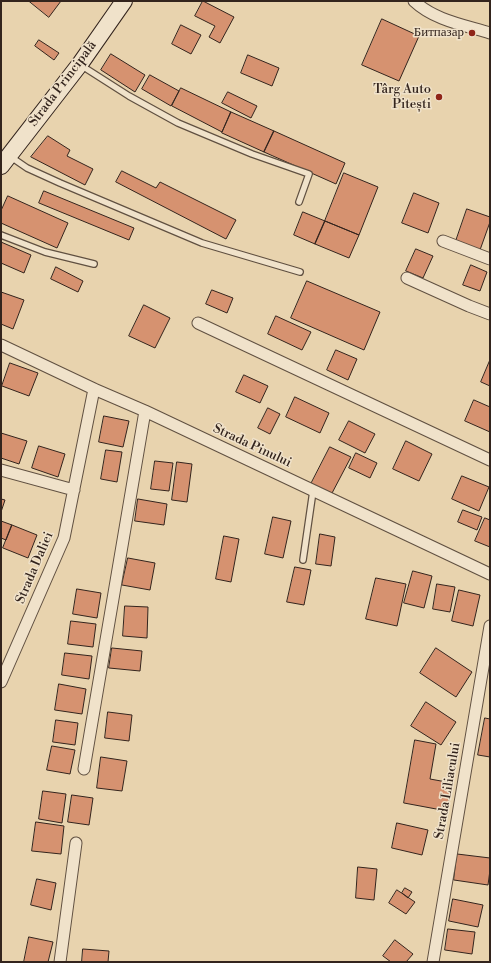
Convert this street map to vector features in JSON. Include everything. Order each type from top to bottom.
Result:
[{"type":"main road","name":"Strada Principală","points":[[5,161],[80,64],[124,1]]},
{"type":"street","points":[[414,1],[439,18],[490,33]]},
{"type":"street","points":[[443,241],[490,259]]},
{"type":"street","points":[[407,278],[490,314]]},
{"type":"street","points":[[198,323],[490,460]]},
{"type":"street","name":"Strada Pinului","points":[[1,345],[94,389],[145,411],[490,574]]},
{"type":"street","name":"Strada Daliei","points":[[1,682],[64,538],[94,389]]},
{"type":"street","points":[[84,769],[145,411]]},
{"type":"street","points":[[1,470],[74,490]]},
{"type":"street","name":"Strada Liliacului","points":[[433,962],[490,626]]},
{"type":"street","points":[[60,962],[76,842]]},
{"type":"lane","points":[[80,64],[129,96],[178,123],[252,154],[310,174],[299,202]]},
{"type":"lane","points":[[5,161],[27,168],[202,243],[300,272]]},
{"type":"lane","points":[[1,235],[45,252],[94,264]]},
{"type":"lane","points":[[303,560],[314,491]]},
{"type":"building","points":[[29,1],[61,1],[49,17]]},
{"type":"building","points":[[203,1],[234,17],[220,43],[209,37],[215,26],[195,16]]},
{"type":"building","points":[[382,19],[419,36],[399,81],[362,65]]},
{"type":"building","points":[[181,25],[201,35],[191,54],[172,44]]},
{"type":"building","points":[[39,40],[59,53],[54,60],[35,46]]},
{"type":"building","points":[[111,54],[145,75],[135,92],[101,70]]},
{"type":"building","points":[[248,55],[279,68],[272,86],[241,73]]},
{"type":"building","points":[[150,75],[179,91],[171,106],[142,89]]},
{"type":"building","points":[[181,88],[231,112],[222,132],[172,106]]},
{"type":"building","points":[[228,92],[257,106],[251,118],[222,103]]},
{"type":"building","points":[[231,112],[274,131],[264,152],[222,133]]},
{"type":"building","points":[[274,131],[345,163],[336,184],[264,152]]},
{"type":"building","points":[[48,136],[70,150],[67,156],[93,169],[85,185],[31,157]]},
{"type":"building","points":[[122,171],[156,188],[160,182],[236,220],[226,239],[116,182]]},
{"type":"building","points":[[344,173],[378,187],[359,235],[325,221]]},
{"type":"building","points":[[44,191],[134,228],[129,240],[39,203]]},
{"type":"building","points":[[414,193],[439,203],[428,233],[402,223]]},
{"type":"building","points":[[8,196],[68,223],[57,248],[1,223],[1,211]]},
{"type":"building","points":[[467,209],[490,217],[490,222],[480,250],[456,241]]},
{"type":"building","points":[[303,212],[325,221],[315,244],[294,235]]},
{"type":"building","points":[[325,221],[359,235],[349,258],[315,244]]},
{"type":"building","points":[[1,242],[31,255],[24,273],[1,263]]},
{"type":"building","points":[[416,249],[433,256],[423,278],[406,271]]},
{"type":"building","points":[[471,265],[487,272],[480,291],[463,285]]},
{"type":"building","points":[[56,267],[83,281],[78,292],[51,279]]},
{"type":"building","points":[[307,281],[380,312],[364,350],[291,318]]},
{"type":"building","points":[[212,290],[233,298],[227,313],[206,304]]},
{"type":"building","points":[[1,292],[24,300],[13,329],[1,324]]},
{"type":"building","points":[[144,305],[170,318],[155,348],[129,336]]},
{"type":"building","points":[[276,316],[311,332],[302,350],[268,334]]},
{"type":"building","points":[[336,350],[357,359],[348,380],[327,370]]},
{"type":"building","points":[[490,360],[490,386],[481,382]]},
{"type":"building","points":[[10,363],[38,373],[29,396],[2,386]]},
{"type":"building","points":[[244,375],[268,386],[260,403],[236,392]]},
{"type":"building","points":[[295,397],[329,413],[320,433],[286,417]]},
{"type":"building","points":[[474,400],[490,407],[490,432],[465,421]]},
{"type":"building","points":[[268,408],[280,414],[270,434],[258,428]]},
{"type":"building","points":[[104,416],[129,421],[123,447],[99,442]]},
{"type":"building","points":[[349,421],[375,434],[365,453],[339,440]]},
{"type":"building","points":[[1,433],[27,441],[19,464],[1,458]]},
{"type":"building","points":[[406,441],[432,454],[419,481],[393,469]]},
{"type":"building","points":[[39,446],[65,454],[58,477],[32,468]]},
{"type":"building","points":[[330,447],[351,457],[331,495],[311,484]]},
{"type":"building","points":[[106,450],[122,452],[117,482],[101,479]]},
{"type":"building","points":[[356,453],[377,463],[370,478],[349,468]]},
{"type":"building","points":[[155,461],[173,463],[169,491],[151,489]]},
{"type":"building","points":[[177,462],[192,464],[187,502],[172,500]]},
{"type":"building","points":[[462,476],[489,487],[479,511],[452,499]]},
{"type":"building","points":[[1,499],[5,500],[1,512]]},
{"type":"building","points":[[138,499],[167,504],[164,525],[135,521]]},
{"type":"building","points":[[463,510],[482,517],[477,530],[458,522]]},
{"type":"building","points":[[273,517],[291,521],[283,558],[265,554]]},
{"type":"building","points":[[485,518],[490,520],[490,547],[475,541]]},
{"type":"building","points":[[1,521],[12,525],[6,540],[1,538]]},
{"type":"building","points":[[12,525],[37,535],[28,558],[3,548]]},
{"type":"building","points":[[320,534],[335,537],[331,566],[316,564]]},
{"type":"building","points":[[224,536],[239,539],[231,582],[216,579]]},
{"type":"building","points":[[128,558],[155,563],[150,590],[122,585]]},
{"type":"building","points":[[295,567],[311,570],[304,605],[287,602]]},
{"type":"building","points":[[413,571],[432,576],[424,608],[404,603]]},
{"type":"building","points":[[376,578],[406,584],[397,626],[366,619]]},
{"type":"building","points":[[437,584],[455,587],[450,612],[433,609]]},
{"type":"building","points":[[77,589],[101,593],[97,618],[73,614]]},
{"type":"building","points":[[459,590],[480,595],[473,626],[452,621]]},
{"type":"building","points":[[125,606],[148,607],[147,638],[123,636]]},
{"type":"building","points":[[71,621],[96,624],[93,647],[68,644]]},
{"type":"building","points":[[112,648],[142,651],[140,671],[109,668]]},
{"type":"building","points":[[436,648],[472,672],[456,697],[420,673]]},
{"type":"building","points":[[65,653],[92,656],[89,679],[62,675]]},
{"type":"building","points":[[59,684],[86,689],[82,714],[55,710]]},
{"type":"building","points":[[426,702],[456,722],[441,745],[411,726]]},
{"type":"building","points":[[108,712],[132,715],[129,741],[105,738]]},
{"type":"building","points":[[485,718],[490,719],[490,757],[478,755]]},
{"type":"building","points":[[56,720],[78,723],[75,745],[53,742]]},
{"type":"building","points":[[415,740],[436,744],[430,779],[452,783],[447,811],[404,803]]},
{"type":"building","points":[[52,746],[75,750],[70,774],[47,770]]},
{"type":"building","points":[[101,757],[127,761],[122,791],[97,788]]},
{"type":"building","points":[[43,791],[66,794],[62,823],[39,819]]},
{"type":"building","points":[[72,795],[93,798],[89,825],[68,822]]},
{"type":"building","points":[[36,822],[64,826],[61,854],[32,851]]},
{"type":"building","points":[[397,823],[428,830],[422,855],[392,848]]},
{"type":"building","points":[[457,854],[490,858],[488,885],[454,880]]},
{"type":"building","points":[[358,867],[377,869],[374,900],[356,898]]},
{"type":"building","points":[[37,879],[56,883],[51,910],[31,905]]},
{"type":"building","points":[[405,888],[412,892],[408,898],[402,893]]},
{"type":"building","points":[[397,890],[415,902],[406,914],[389,903]]},
{"type":"building","points":[[453,899],[483,905],[478,927],[449,921]]},
{"type":"building","points":[[448,929],[475,932],[472,954],[445,950]]},
{"type":"building","points":[[29,937],[53,942],[48,962],[24,962]]},
{"type":"building","points":[[395,940],[413,954],[406,962],[391,962],[383,956]]},
{"type":"building","points":[[83,949],[109,951],[108,962],[82,962]]},
{"type":"place","name":"Битпазар","points":[[472,33]]},
{"type":"place","name":"Târg Auto Pitești","points":[[439,97]]}]
